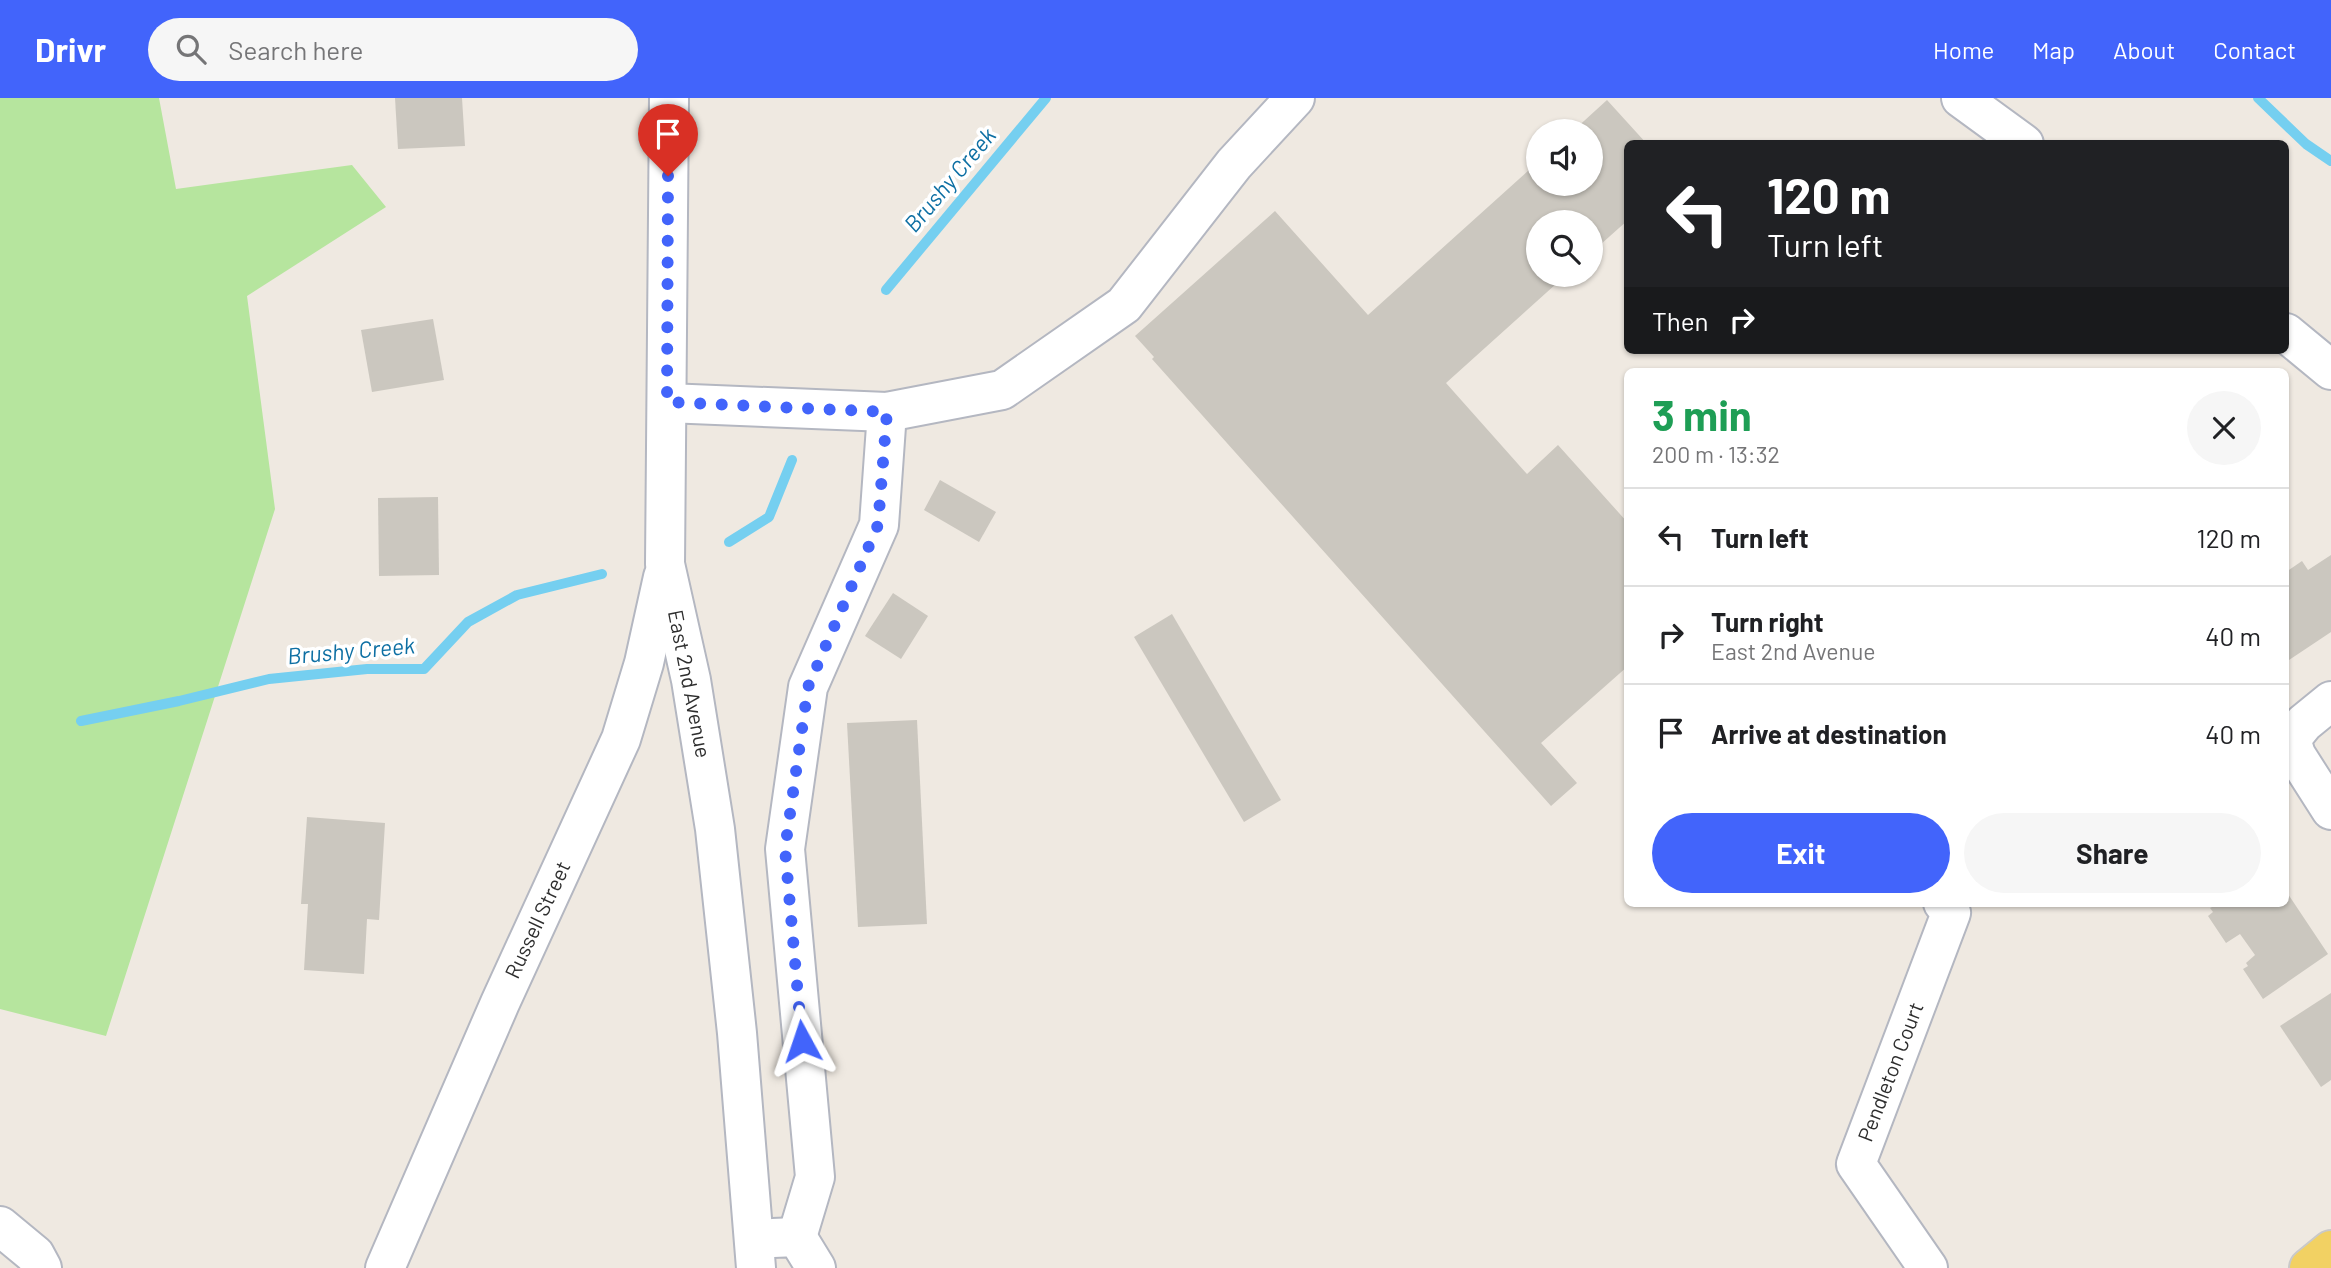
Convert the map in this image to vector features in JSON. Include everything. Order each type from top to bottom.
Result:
[{"type":"main road","points":[[2309,1268],[2331,1251]]},
{"type":"street","name":"East 2nd Avenue","points":[[669,98],[665,564],[691,680],[715,829],[737,1033],[755,1253]]},
{"type":"street","points":[[667,402],[887,412],[1002,390],[1124,305],[1234,164],[1295,98]]},
{"type":"street","points":[[1961,98],[2019,140]]},
{"type":"street","points":[[2289,335],[2331,370]]},
{"type":"street","points":[[755,1253],[806,1252],[815,1177],[785,849],[808,687],[878,525],[887,412]]},
{"type":"street","name":"Russell Street","points":[[385,1268],[500,1003],[621,739],[644,663],[665,564]]},
{"type":"street","points":[[2331,701],[2304,723],[2291,739],[2296,755],[2331,810]]},
{"type":"street","name":"Pendleton Court","points":[[1928,1268],[1856,1164],[1951,913],[1946,907]]},
{"type":"street","points":[[0,1226],[35,1255],[42,1268]]},
{"type":"green space","points":[[0,98],[159,98],[176,189],[352,165],[386,207],[247,296],[275,509],[106,1036],[0,1009]]},
{"type":"building","points":[[395,98],[462,98],[465,146],[398,149]]},
{"type":"building","points":[[1607,100],[1643,140],[1624,140],[1624,224],[1603,242],[1603,210],[1526,210],[1526,287],[1553,287],[1446,383],[1527,474],[1558,445],[1624,519],[1624,670],[1541,743],[1577,783],[1551,806],[1152,359],[1154,357],[1135,336],[1275,211],[1368,315],[1526,173],[1526,196],[1603,196],[1603,119],[1586,119]]},
{"type":"building","points":[[433,319],[444,380],[372,392],[361,330]]},
{"type":"building","points":[[940,480],[996,512],[979,542],[924,510]]},
{"type":"building","points":[[438,497],[439,575],[379,576],[378,498]]},
{"type":"building","points":[[2331,555],[2331,632],[2289,660],[2289,570],[2302,561],[2308,570]]},
{"type":"building","points":[[893,593],[928,616],[901,659],[865,636]]},
{"type":"building","points":[[1172,614],[1281,800],[1244,822],[1134,637]]},
{"type":"building","points":[[917,720],[927,924],[858,927],[847,723]]},
{"type":"building","points":[[307,817],[385,823],[379,920],[367,919],[364,974],[304,970],[308,904],[301,904]]},
{"type":"building","points":[[2289,896],[2328,954],[2263,999],[2243,969],[2255,955],[2240,934],[2226,943],[2208,916],[2213,912],[2210,908],[2289,907]]},
{"type":"building","points":[[2331,993],[2331,1080],[2321,1087],[2280,1026]]},
{"type":"waterway","name":"Brushy Creek","points":[[886,290],[1046,98]]},
{"type":"waterway","points":[[2258,98],[2306,144],[2331,161]]},
{"type":"waterway","name":"Brushy Creek","points":[[729,542],[769,517],[792,460]]},
{"type":"waterway","name":"Brushy Creek","points":[[81,721],[269,679],[367,669],[424,669],[468,622],[517,595],[602,574]]},
{"type":"route","points":[[668,176],[667,402],[887,412],[878,525],[808,687],[785,849],[802,1041]]}]
